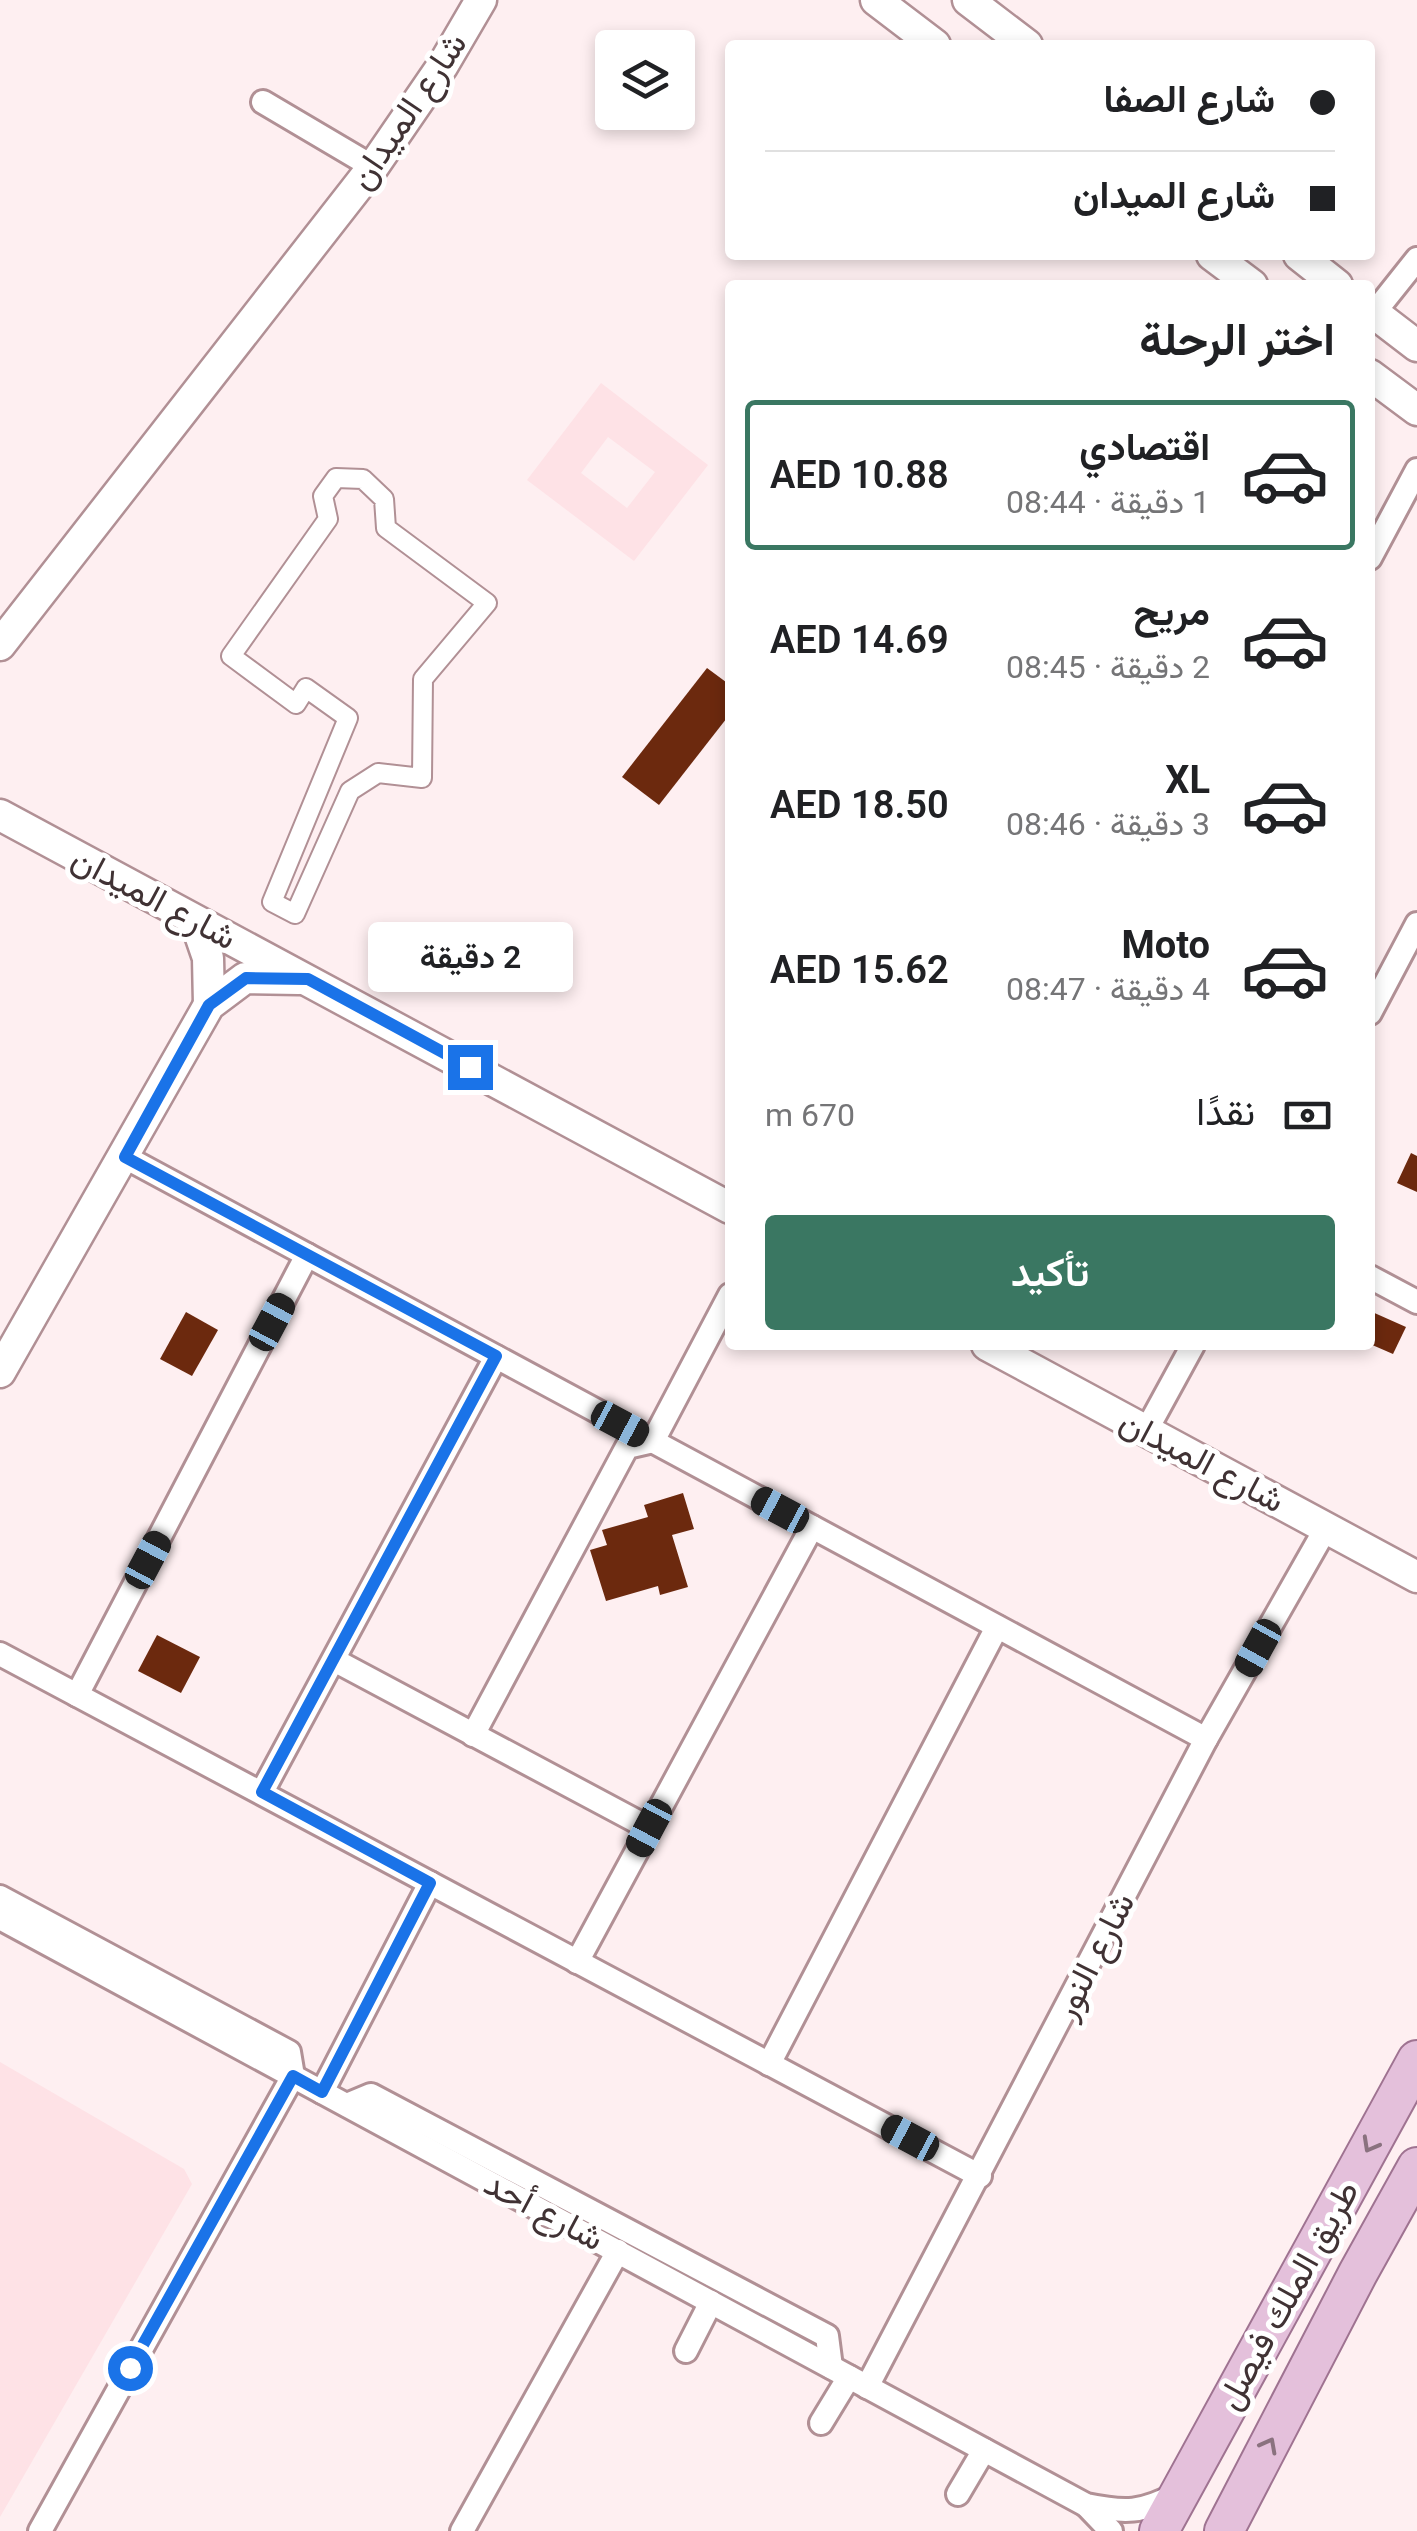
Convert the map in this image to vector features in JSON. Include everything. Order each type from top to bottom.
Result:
[{"type":"main road","name":"طريق الملك فيصل","points":[[1159,2531],[1417,2060]]},
{"type":"main road","name":"طريق الملك فيصل","points":[[1224,2531],[1417,2168]]},
{"type":"street","name":"شارع الميدان","points":[[0,645],[373,167],[481,0]]},
{"type":"street","points":[[876,0],[928,40]]},
{"type":"street","points":[[968,0],[1020,40]]},
{"type":"street","points":[[263,102],[373,167]]},
{"type":"street","points":[[1375,308],[1417,259]]},
{"type":"street","points":[[1219,260],[1245,280]]},
{"type":"street","points":[[1306,260],[1332,280]]},
{"type":"street","points":[[1375,314],[1417,346]]},
{"type":"street","points":[[1375,378],[1417,410]]},
{"type":"street","points":[[1375,549],[1417,470]]},
{"type":"street","points":[[336,478],[364,479],[384,499],[386,528],[487,603],[423,680],[422,778],[378,773],[350,791],[295,914],[272,902],[348,718],[306,688],[296,704],[232,656],[328,519],[322,496],[336,478]]},
{"type":"street","name":"شارع الميدان","points":[[0,815],[725,1205]]},
{"type":"street","points":[[196,923],[208,958],[209,1005]]},
{"type":"street","points":[[1375,1004],[1417,924]]},
{"type":"street","points":[[0,1372],[209,1005],[246,978],[308,979]]},
{"type":"street","points":[[125,1157],[1206,1739]]},
{"type":"street","points":[[77,1695],[307,1255]]},
{"type":"street","points":[[1375,1280],[1417,1302]]},
{"type":"street","points":[[474,1735],[628,1448],[653,1441],[725,1304]]},
{"type":"street","name":"شارع الميدان","points":[[996,1350],[1417,1577]]},
{"type":"street","points":[[1146,1431],[1190,1350]]},
{"type":"street","points":[[262,1792],[496,1356]]},
{"type":"street","points":[[576,1962],[812,1527]]},
{"type":"street","name":"شارع النور","points":[[821,2423],[980,2176],[1206,1739],[1326,1528]]},
{"type":"street","points":[[769,2064],[998,1627]]},
{"type":"street","points":[[0,1654],[980,2176]]},
{"type":"street","points":[[334,1660],[649,1828]]},
{"type":"street","points":[[322,2092],[430,1883]]},
{"type":"street","points":[[0,1897],[289,2052],[293,2076],[40,2531]]},
{"type":"street","name":"شارع أحد","points":[[0,1918],[1086,2506],[1111,2531]]},
{"type":"street","points":[[347,2105],[371,2096],[827,2336],[849,2377]]},
{"type":"street","points":[[462,2531],[618,2251]]},
{"type":"street","points":[[686,2351],[710,2302]]},
{"type":"street","points":[[958,2494],[984,2450]]},
{"type":"street","name":"شارع أحد","points":[[1086,2506],[1124,2513],[1156,2505],[1180,2492]]},
{"type":"shaded area","points":[[601,383],[708,465],[634,561],[527,480]],"holes":[[[608,437],[655,472],[627,508],[581,473]]]},
{"type":"shaded area","points":[[0,2062],[184,2169],[192,2184],[0,2517]]},
{"type":"building","points":[[707,668],[725,681],[725,720],[659,805],[622,777]]},
{"type":"building","points":[[1411,1153],[1417,1156],[1417,1192],[1397,1183]]},
{"type":"building","points":[[186,1312],[218,1330],[192,1376],[160,1359]]},
{"type":"building","points":[[1375,1313],[1406,1327],[1393,1354],[1375,1346]]},
{"type":"building","points":[[683,1493],[694,1529],[672,1535],[688,1587],[660,1595],[658,1586],[606,1601],[590,1550],[607,1545],[602,1530],[648,1517],[644,1505]]},
{"type":"building","points":[[157,1635],[200,1657],[181,1693],[138,1671]]},
{"type":"route","points":[[130,2368],[293,2076],[322,2092],[430,1883],[262,1792],[496,1356],[125,1157],[209,1005],[246,978],[308,979],[470,1067]]}]
